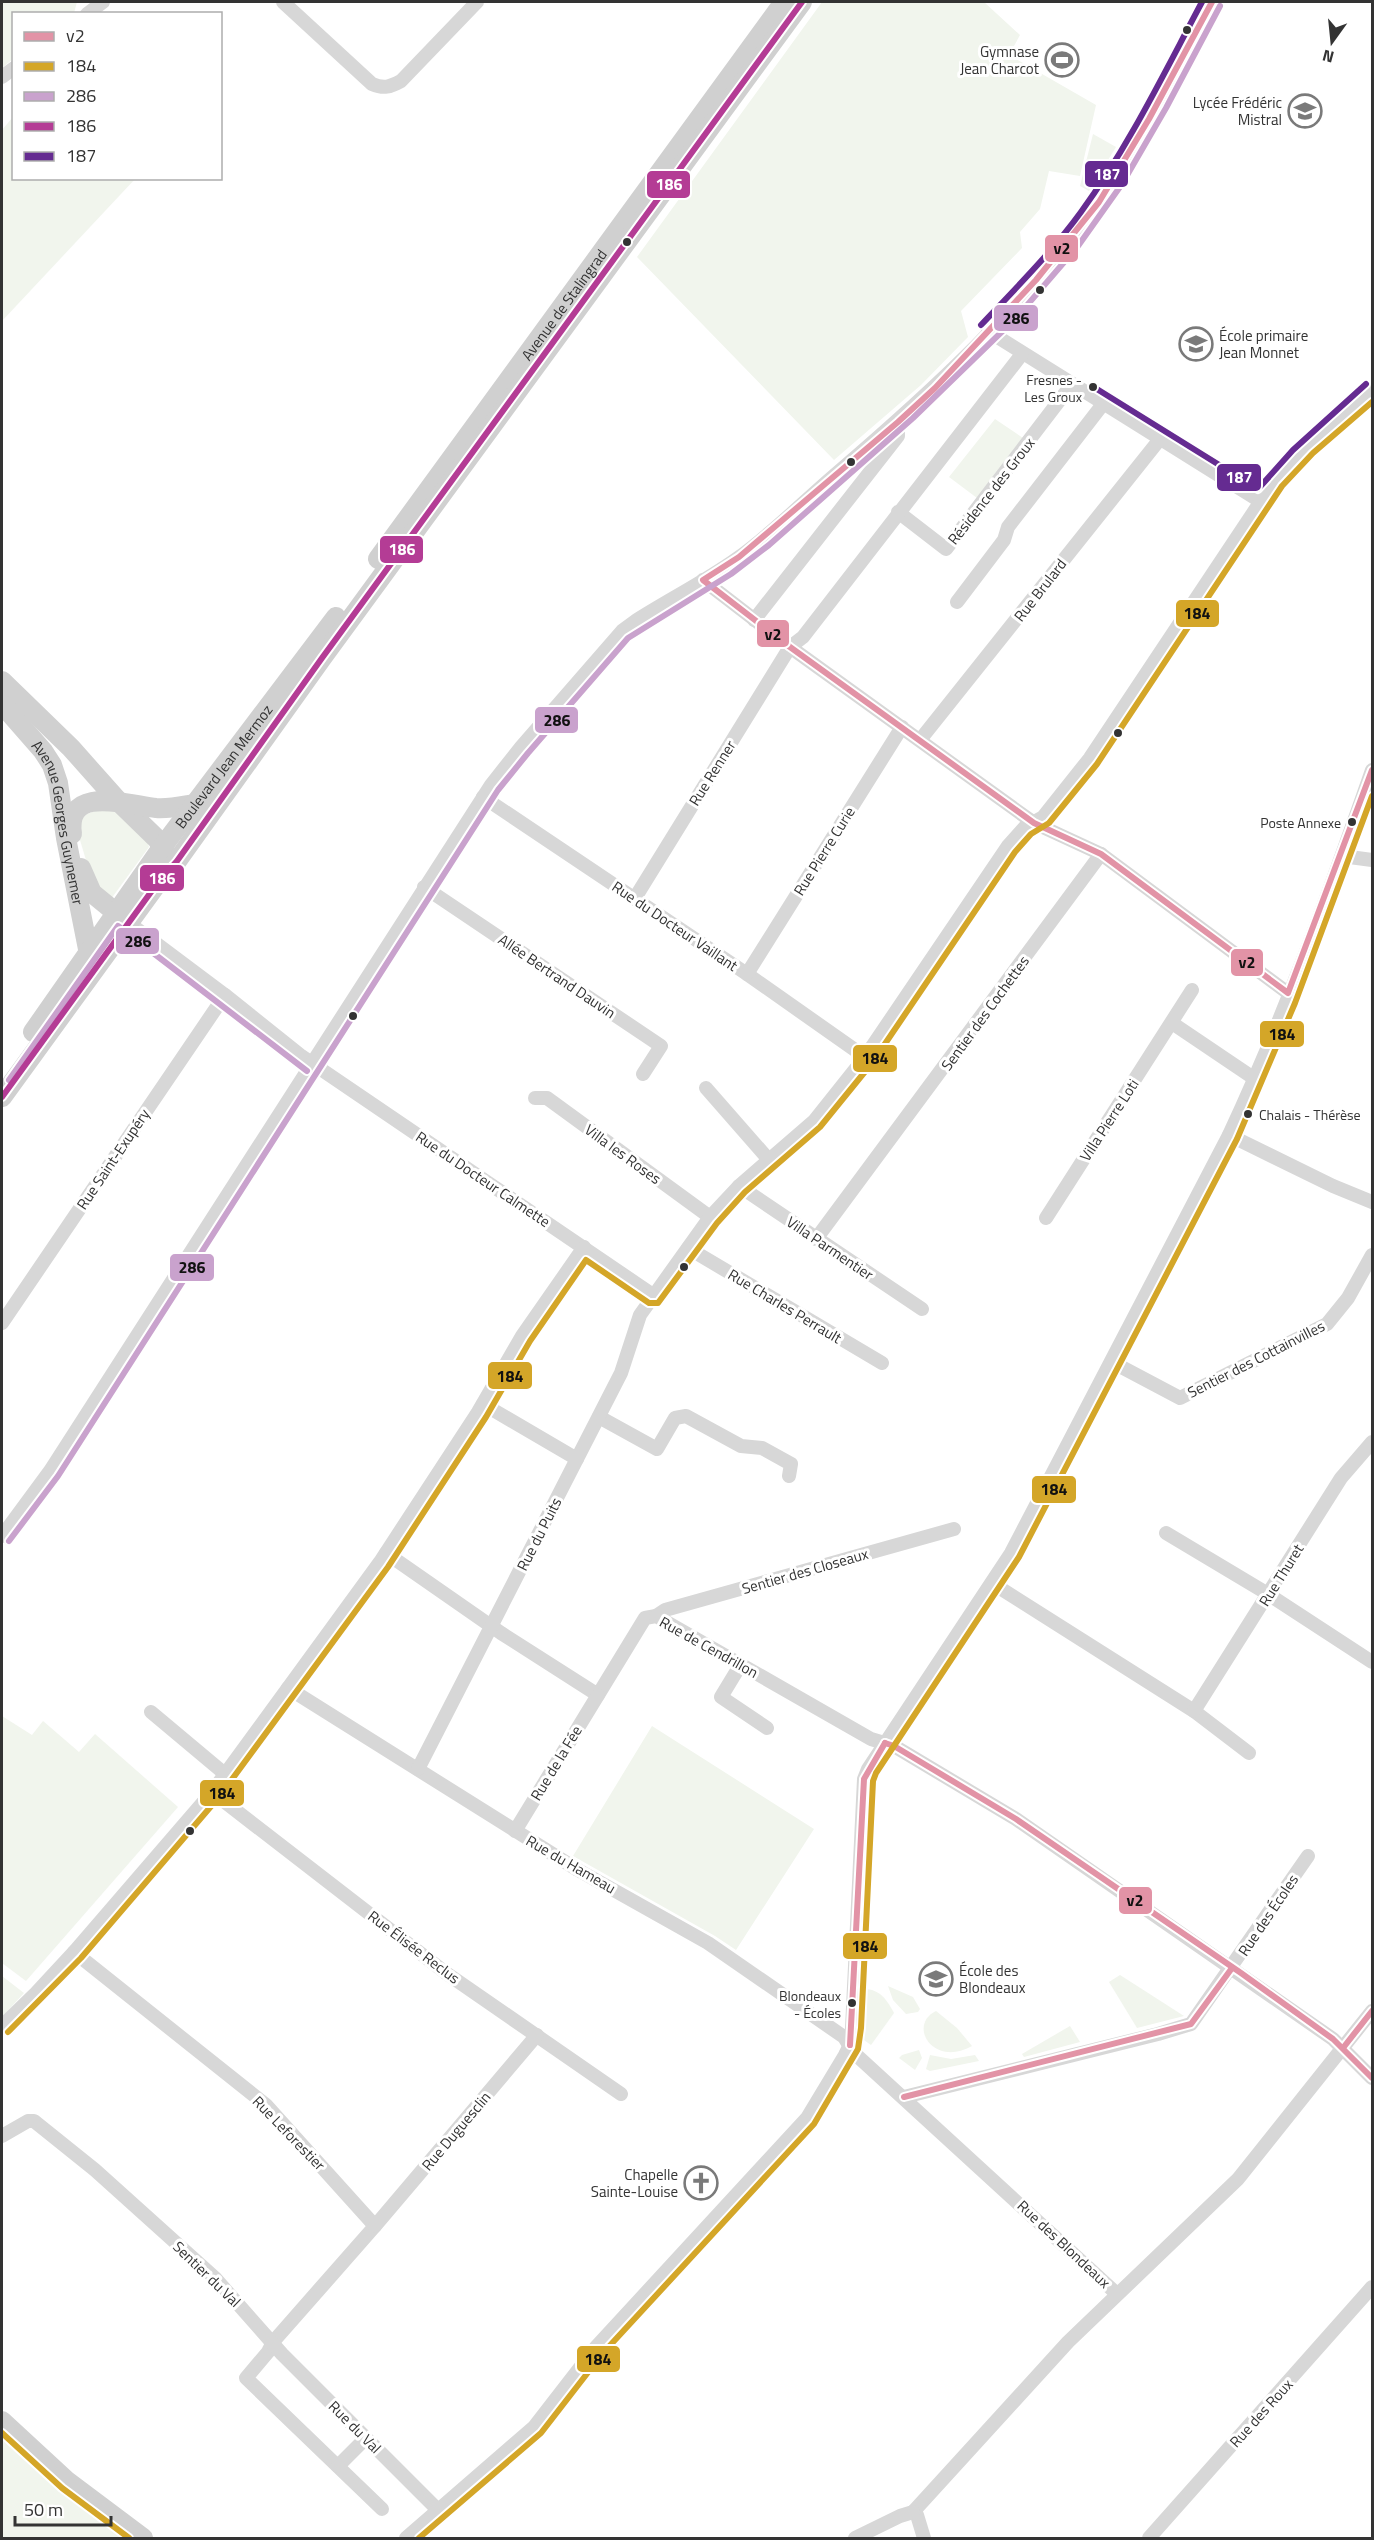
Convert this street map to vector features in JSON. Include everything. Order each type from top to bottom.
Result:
[{"type":"main road","name":"Avenue de Stalingrad","points":[[452,469],[784,2]]},
{"type":"main road","name":"Avenue de Stalingrad","points":[[452,469],[802,2]]},
{"type":"main road","name":"Boulevard Jean Mermoz","points":[[2,1097],[122,918],[163,846],[341,609],[452,469]]},
{"type":"main road","name":"Boulevard Jean Mermoz","points":[[2,1075],[89,954],[177,861],[452,469]]},
{"type":"main road","name":"Avenue Georges Guynemer","points":[[2,681],[71,748],[119,802],[163,846]]},
{"type":"main road","name":"Avenue Georges Guynemer","points":[[2,705],[43,751],[52,765],[71,845],[73,873],[89,954]]},
{"type":"main road","points":[[122,918],[92,893],[71,845],[73,815],[79,807],[91,801],[119,802],[158,808],[194,804]]},
{"type":"main road","points":[[159,881],[168,857],[163,846]]},
{"type":"main road","points":[[2,2421],[67,2481],[143,2538]]},
{"type":"street","points":[[90,12],[103,2]]},
{"type":"street","points":[[283,2],[372,84],[381,88],[390,87],[401,81],[477,2]]},
{"type":"street","points":[[2,1536],[50,1471],[424,887],[483,797],[521,747],[622,632],[637,620],[739,557],[935,388],[988,331],[1042,272],[1099,202],[1149,119],[1212,2]]},
{"type":"street","points":[[988,331],[1260,501]]},
{"type":"street","points":[[790,647],[802,636],[1022,354]]},
{"type":"street","name":"Résidence des Groux","points":[[898,512],[946,549],[1072,384]]},
{"type":"street","name":"Rue du Puits","points":[[418,1769],[621,1373],[640,1315],[652,1295],[710,1217],[739,1186],[814,1121],[865,1057],[1008,846],[1025,827],[1043,817],[1090,758],[1275,480],[1307,446],[1372,391]]},
{"type":"street","points":[[957,602],[1004,540],[1008,527],[1104,404]]},
{"type":"street","points":[[754,620],[898,436],[897,422]]},
{"type":"street","name":"Rue Brulard","points":[[920,740],[1160,439]]},
{"type":"street","points":[[701,581],[1034,823],[1101,854],[1288,993]]},
{"type":"street","name":"Rue Renner","points":[[634,898],[790,647]]},
{"type":"street","name":"Rue Pierre Curie","points":[[747,974],[902,727]]},
{"type":"street","points":[[406,2538],[534,2427],[617,2324],[807,2118],[850,2045],[864,1779],[868,1768],[1011,1553],[1229,1135],[1255,1079],[1342,856],[1372,770]]},
{"type":"street","name":"Rue du Docteur Vaillant","points":[[483,797],[747,974],[865,1057]]},
{"type":"street","name":"Sentier des Cochettes","points":[[816,1239],[1101,854]]},
{"type":"street","points":[[1342,856],[1372,860]]},
{"type":"street","name":"Allée Bertrand Dauvin","points":[[424,887],[661,1046],[643,1074]]},
{"type":"street","name":"Rue du Docteur Calmette","points":[[122,918],[312,1064],[652,1295]]},
{"type":"street","name":"Villa Pierre Loti","points":[[1046,1218],[1192,990]]},
{"type":"street","name":"Rue Saint-Exupéry","points":[[2,1323],[225,995]]},
{"type":"street","points":[[1173,1023],[1255,1079]]},
{"type":"street","points":[[706,1088],[769,1160]]},
{"type":"street","name":"Villa les Roses","points":[[535,1098],[547,1098],[710,1217]]},
{"type":"street","points":[[1229,1135],[1333,1186],[1372,1202]]},
{"type":"street","name":"Villa Parmentier","points":[[739,1186],[922,1309]]},
{"type":"street","points":[[2,2025],[74,1952],[212,1792],[386,1553],[483,1404],[522,1336],[584,1247]]},
{"type":"street","name":"Rue Charles Perrault","points":[[688,1248],[882,1363]]},
{"type":"street","name":"Sentier des Cottainvilles","points":[[1112,1362],[1180,1398],[1327,1324],[1348,1298],[1372,1256]]},
{"type":"street","points":[[483,1404],[577,1459]]},
{"type":"street","points":[[599,1417],[657,1449],[675,1418],[686,1416],[741,1446],[762,1448],[791,1464],[789,1476]]},
{"type":"street","name":"Rue Thuret","points":[[1194,1711],[1341,1478],[1372,1442]]},
{"type":"street","name":"Sentier des Closeaux","points":[[656,1616],[665,1610],[954,1529]]},
{"type":"street","points":[[1167,1533],[1268,1594],[1372,1662]]},
{"type":"street","points":[[386,1553],[492,1627],[598,1695]]},
{"type":"street","points":[[992,1583],[1194,1711],[1249,1753]]},
{"type":"street","name":"Rue de Cendrillon","points":[[598,1695],[645,1618],[656,1616],[871,1739],[894,1746],[1016,1819],[1232,1968],[1343,2048],[1372,2078]]},
{"type":"street","points":[[741,1664],[721,1697],[767,1728]]},
{"type":"street","name":"Rue du Hameau","points":[[288,1688],[578,1870],[708,1943],[844,2037],[850,2045]]},
{"type":"street","name":"Rue de la Fée","points":[[515,1831],[598,1695]]},
{"type":"street","points":[[151,1712],[225,1774]]},
{"type":"street","name":"Rue Élisée Reclus","points":[[212,1792],[446,1973],[621,2094]]},
{"type":"street","name":"Rue des Écoles","points":[[904,2097],[1191,2024],[1308,1856]]},
{"type":"street","name":"Rue Leforestier","points":[[74,1952],[266,2105],[375,2226]]},
{"type":"street","points":[[1117,2294],[1238,2180],[1372,2011]]},
{"type":"street","name":"Rue Duguesclin","points":[[375,2226],[537,2035]]},
{"type":"street","name":"Rue des Blondeaux","points":[[850,2045],[854,2053],[1117,2294],[1068,2342],[913,2512]]},
{"type":"street","name":"Sentier du Val","points":[[2,2136],[28,2121],[39,2124],[215,2278],[273,2342]]},
{"type":"street","points":[[375,2226],[273,2342],[268,2352],[246,2378],[382,2509]]},
{"type":"street","name":"Rue des Roux","points":[[1149,2538],[1372,2287]]},
{"type":"street","name":"Rue du Val","points":[[273,2342],[438,2510]]},
{"type":"street","points":[[338,2466],[366,2438]]},
{"type":"street","points":[[855,2538],[913,2512],[924,2538]]},
{"type":"shaded area","points":[[2,2],[77,2],[74,12],[12,12],[12,60],[2,68]]},
{"type":"shaded area","points":[[822,2],[984,2],[1020,35],[1009,55],[1096,105],[1080,176],[1049,171],[1040,209],[1020,232],[1022,248],[961,311],[968,337],[921,385],[834,460],[637,257]]},
{"type":"shaded area","points":[[12,118],[12,180],[134,180],[2,321],[2,130]]},
{"type":"shaded area","points":[[1093,134],[1116,147],[1089,191],[1080,186]]},
{"type":"shaded area","points":[[995,419],[1023,438],[977,498],[949,477]]},
{"type":"shaded area","points":[[104,807],[125,817],[137,827],[143,833],[149,847],[111,899],[94,887],[77,830],[78,818]]},
{"type":"shaded area","points":[[2,1716],[32,1735],[43,1721],[79,1752],[95,1734],[178,1807],[26,1981],[2,1963]]},
{"type":"shaded area","points":[[652,1726],[814,1829],[736,1950],[573,1856]]},
{"type":"shaded area","points":[[1120,1975],[1184,2016],[1137,2028],[1109,1982]]},
{"type":"shaded area","points":[[2,1976],[24,1993],[2,2017]]},
{"type":"shaded area","points":[[888,1986],[913,1997],[920,2009],[918,2012],[906,2014],[893,2000]]},
{"type":"shaded area","points":[[864,1989],[879,1993],[894,2013],[871,2045],[861,2038]]},
{"type":"shaded area","points":[[936,2011],[957,2028],[972,2046],[946,2052],[928,2042],[924,2034],[924,2025],[928,2017]]},
{"type":"shaded area","points":[[1070,2026],[1080,2042],[1024,2057],[1022,2054]]},
{"type":"shaded area","points":[[919,2050],[922,2058],[915,2070],[899,2058],[902,2055]]},
{"type":"shaded area","points":[[930,2055],[951,2059],[975,2055],[979,2061],[930,2071],[926,2069]]},
{"type":"shaded area","points":[[2,2432],[129,2538],[2,2538]]},
{"type":"transit line","name":"186","points":[[2,1097],[159,881],[177,861],[322,658],[802,2]]},
{"type":"transit line","name":"187","points":[[981,325],[1033,270],[1081,212],[1115,161],[1145,109],[1202,2]]},
{"type":"transit line","name":"v2","points":[[1212,2],[1149,119],[1099,202],[1036,280],[935,388],[898,422],[739,557],[703,580],[790,647],[1034,823],[1101,854],[1288,993],[1372,770]]},
{"type":"transit line","name":"286","points":[[9,1541],[58,1476],[498,790],[628,638],[731,574],[769,545],[913,418],[1016,318],[1078,246],[1122,184],[1166,108],[1220,6]]},
{"type":"transit line","name":"187","points":[[1092,386],[1258,489],[1293,450],[1366,384]]},
{"type":"transit line","name":"184","points":[[8,2032],[81,1958],[219,1797],[388,1567],[486,1417],[530,1341],[586,1260],[649,1303],[658,1303],[717,1223],[745,1192],[820,1127],[872,1063],[1015,852],[1031,834],[1049,823],[1097,764],[1282,486],[1313,453],[1372,402]]},
{"type":"transit line","name":"184","points":[[419,2538],[541,2433],[603,2353],[814,2124],[858,2049],[861,2028],[873,1781],[876,1773],[1019,1557],[1237,1139],[1295,1003],[1372,796]]},
{"type":"transit line","name":"286","points":[[9,1080],[118,926],[307,1071]]},
{"type":"transit line","name":"v2","points":[[885,1743],[894,1746],[1016,1819],[1241,1973],[1333,2039],[1372,2078]]},
{"type":"transit line","name":"v2","points":[[850,2045],[864,1779],[885,1743]]},
{"type":"transit line","name":"v2","points":[[904,2097],[1191,2024],[1232,1968]]},
{"type":"transit line","name":"v2","points":[[1343,2048],[1372,2011]]},
{"type":"transit line","name":"184","points":[[2,2433],[62,2488],[129,2538]]},
{"type":"place","name":"Gymnase Jean Charcot","points":[[1062,60]]},
{"type":"place","name":"Lycée Frédéric Mistral","points":[[1305,111]]},
{"type":"place","name":"École primaire Jean Monnet","points":[[1196,344]]},
{"type":"place","name":"Fresnes - Les Groux","points":[[1093,387]]},
{"type":"place","name":"Poste Annexe","points":[[1352,822]]},
{"type":"place","name":"Chalais - Thérèse","points":[[1248,1114]]},
{"type":"place","name":"École des Blondeaux","points":[[936,1979]]},
{"type":"place","name":"Blondeaux - Écoles","points":[[852,2003]]},
{"type":"place","name":"Chapelle Sainte-Louise","points":[[701,2183]]}]
